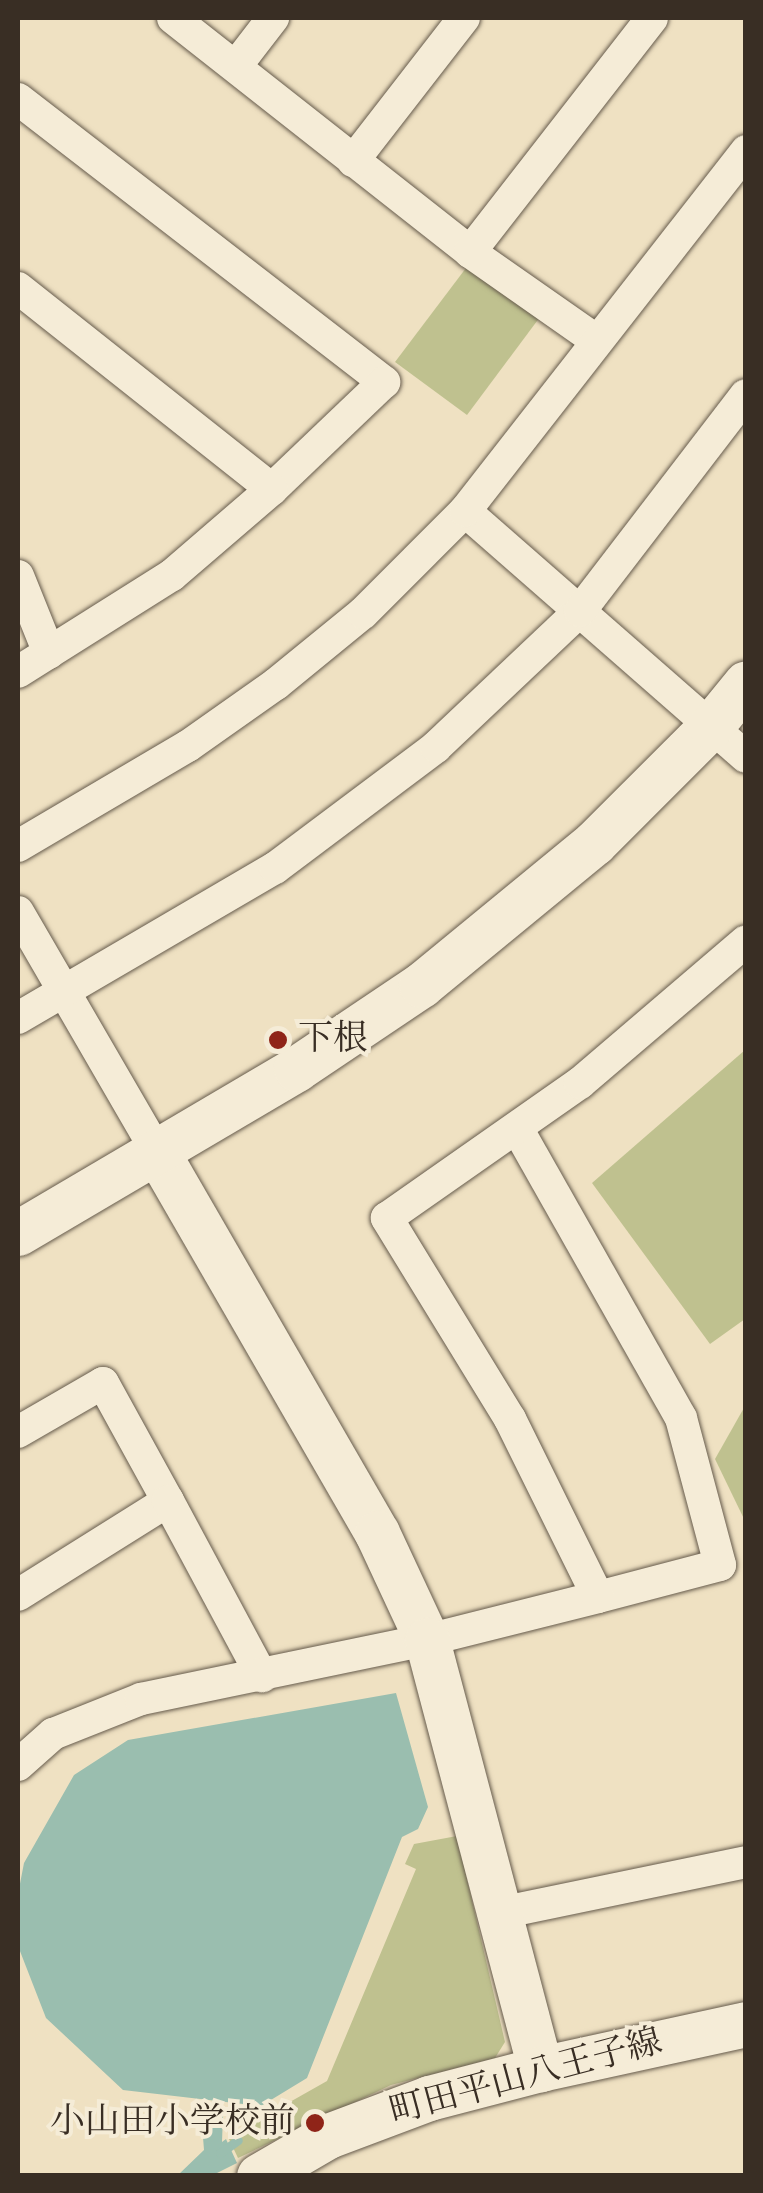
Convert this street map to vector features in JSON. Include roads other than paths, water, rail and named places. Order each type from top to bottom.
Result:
[{"type":"street","points":[[173,18],[470,252],[597,342]]},
{"type":"street","points":[[236,66],[273,18]]},
{"type":"street","points":[[353,160],[464,18]]},
{"type":"street","points":[[470,252],[652,18]]},
{"type":"street","points":[[18,99],[384,382],[272,489],[172,575],[18,672]]},
{"type":"street","points":[[18,846],[188,746],[276,684],[364,613],[465,511],[746,151]]},
{"type":"street","points":[[18,288],[272,489]]},
{"type":"street","points":[[18,1018],[275,868],[436,747],[580,611],[746,395]]},
{"type":"street","points":[[465,511],[746,756]]},
{"type":"street","points":[[18,576],[49,653]]},
{"type":"street","points":[[18,1234],[362,1026],[491,930],[594,843],[711,726],[746,683]]},
{"type":"street","points":[[18,912],[360,1500],[427,1640],[540,2068]]},
{"type":"street","points":[[598,1597],[510,1419],[387,1218],[516,1128],[668,1011],[746,940]]},
{"type":"street","points":[[18,1765],[53,1734],[141,1699],[427,1640],[720,1565],[680,1418],[516,1128]]},
{"type":"street","points":[[18,1432],[103,1383],[262,1676]]},
{"type":"street","points":[[18,1595],[168,1501]]},
{"type":"street","points":[[500,1912],[746,1862]]},
{"type":"street","name":"町田平山八王子線","points":[[258,2176],[328,2136],[380,2115],[540,2068],[746,2024]]},
{"type":"waterway","points":[[216,2102],[216,2124]]},
{"type":"waterway","points":[[220,2153],[238,2140]]},
{"type":"place","name":"下根","points":[[278,1040]]},
{"type":"place","name":"小山田小学校前","points":[[315,2123]]}]
